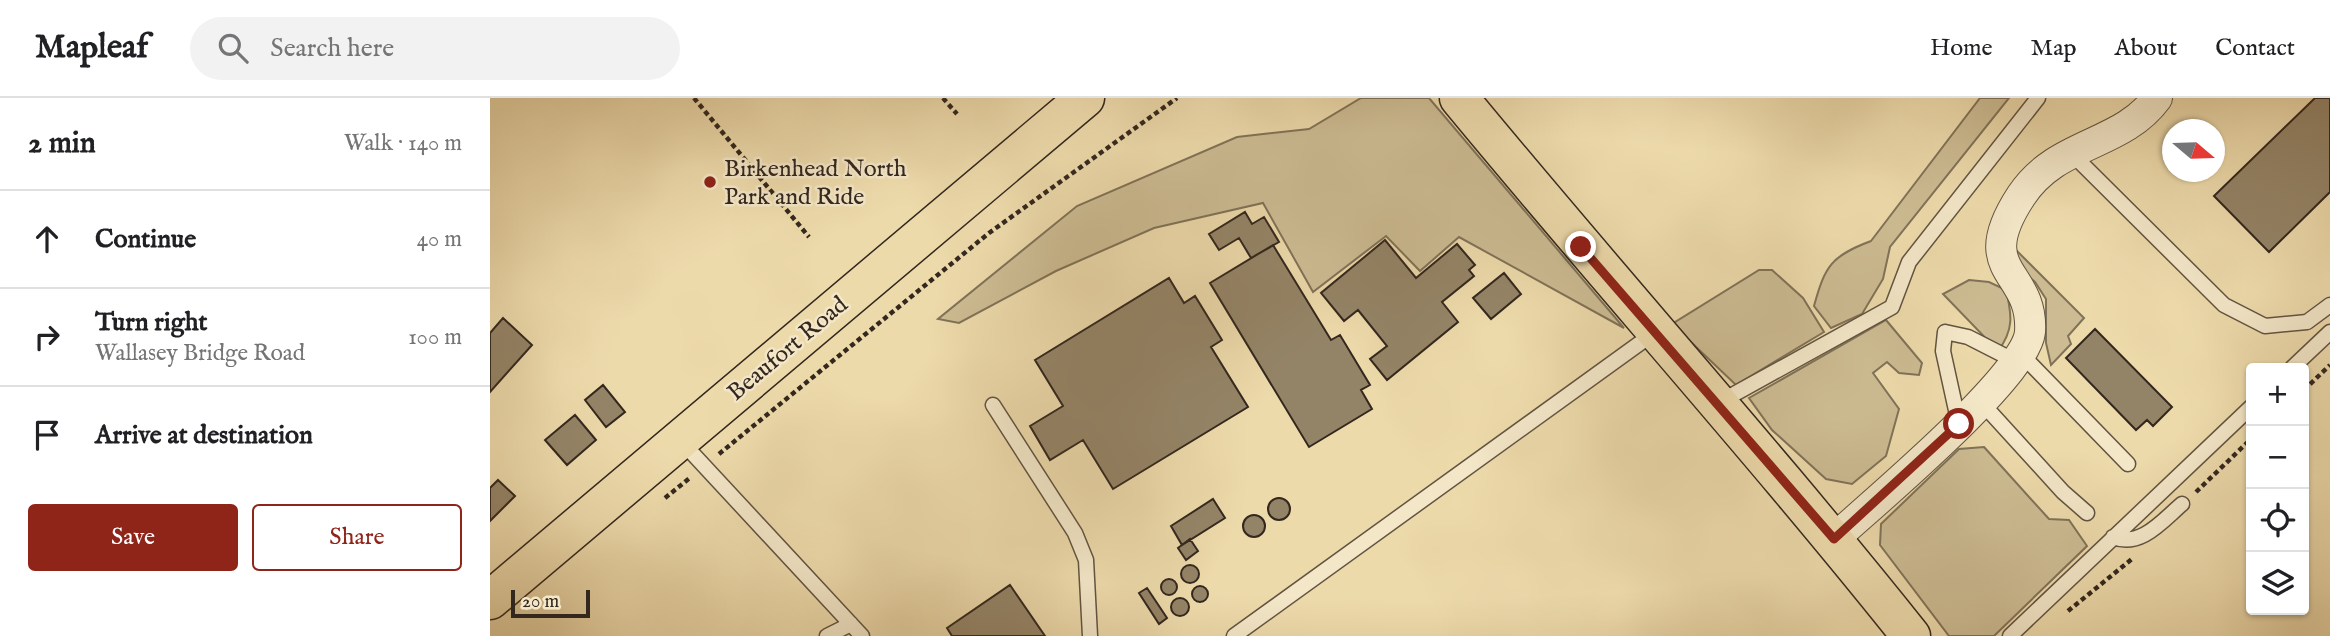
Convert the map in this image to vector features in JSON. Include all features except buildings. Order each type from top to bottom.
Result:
[{"type":"main road","name":"Beaufort Road","points":[[494,591],[692,454],[1085,98]]},
{"type":"main road","points":[[1459,98],[1655,332],[1834,539],[1911,636]]},
{"type":"street","points":[[1834,539],[1959,424],[2020,359],[2030,334],[2029,308],[2000,256],[2002,229],[2022,194],[2044,167],[2122,129],[2146,113],[2157,98]]},
{"type":"lane","points":[[1717,404],[1892,307],[1909,262],[2038,98]]},
{"type":"lane","points":[[2070,152],[2224,304],[2265,326],[2307,322],[2330,305]]},
{"type":"lane","points":[[1234,636],[1655,332]]},
{"type":"lane","points":[[1959,424],[1943,351],[1945,332],[1968,337],[2020,359],[2128,464]]},
{"type":"lane","points":[[2297,363],[2330,332]]},
{"type":"lane","points":[[1981,402],[2063,492],[2087,513]]},
{"type":"lane","points":[[993,405],[1075,533],[1086,560],[1090,636]]},
{"type":"lane","points":[[2010,636],[2246,412]]},
{"type":"lane","points":[[692,454],[862,636]]},
{"type":"lane","points":[[2113,537],[2121,540],[2143,537],[2182,504]]},
{"type":"lane","points":[[827,636],[851,624]]},
{"type":"path","points":[[694,98],[810,237]]},
{"type":"path","points":[[943,98],[957,114]]},
{"type":"path","points":[[662,501],[692,454],[989,233],[1177,98]]},
{"type":"path","points":[[2309,385],[2330,365]]},
{"type":"shaded area","points":[[1361,98],[1429,98],[1624,328],[1459,237],[1420,271],[1386,236],[1313,292],[1263,203],[1154,228],[1056,271],[959,323],[938,319],[1077,206],[1237,137],[1309,129]]},
{"type":"shaded area","points":[[1980,98],[2009,98],[1890,247],[1883,279],[1862,314],[1831,328],[1814,306],[1826,272],[1838,258],[1871,241]]},
{"type":"shaded area","points":[[2013,247],[2084,318],[2068,336],[2071,344],[2051,365],[2046,343],[2046,299],[2035,282],[2013,263]]},
{"type":"shaded area","points":[[1759,270],[1772,270],[1803,298],[1824,332],[1736,385],[1672,324]]},
{"type":"shaded area","points":[[1969,280],[1989,282],[2006,290],[2010,322],[2007,336],[1998,351],[1943,294]]},
{"type":"shaded area","points":[[1886,320],[1922,363],[1919,375],[1899,373],[1887,362],[1873,373],[1899,409],[1886,456],[1852,484],[1826,479],[1772,430],[1749,398]]},
{"type":"shaded area","points":[[1984,447],[2049,519],[2069,520],[2087,546],[1994,636],[1949,636],[1880,545],[1881,524],[1959,449]]},
{"type":"place","name":"Birkenhead North Park and Ride","points":[[710,182]]},
{"type":"route","points":[[1581,247],[1834,539],[1959,424]]}]
